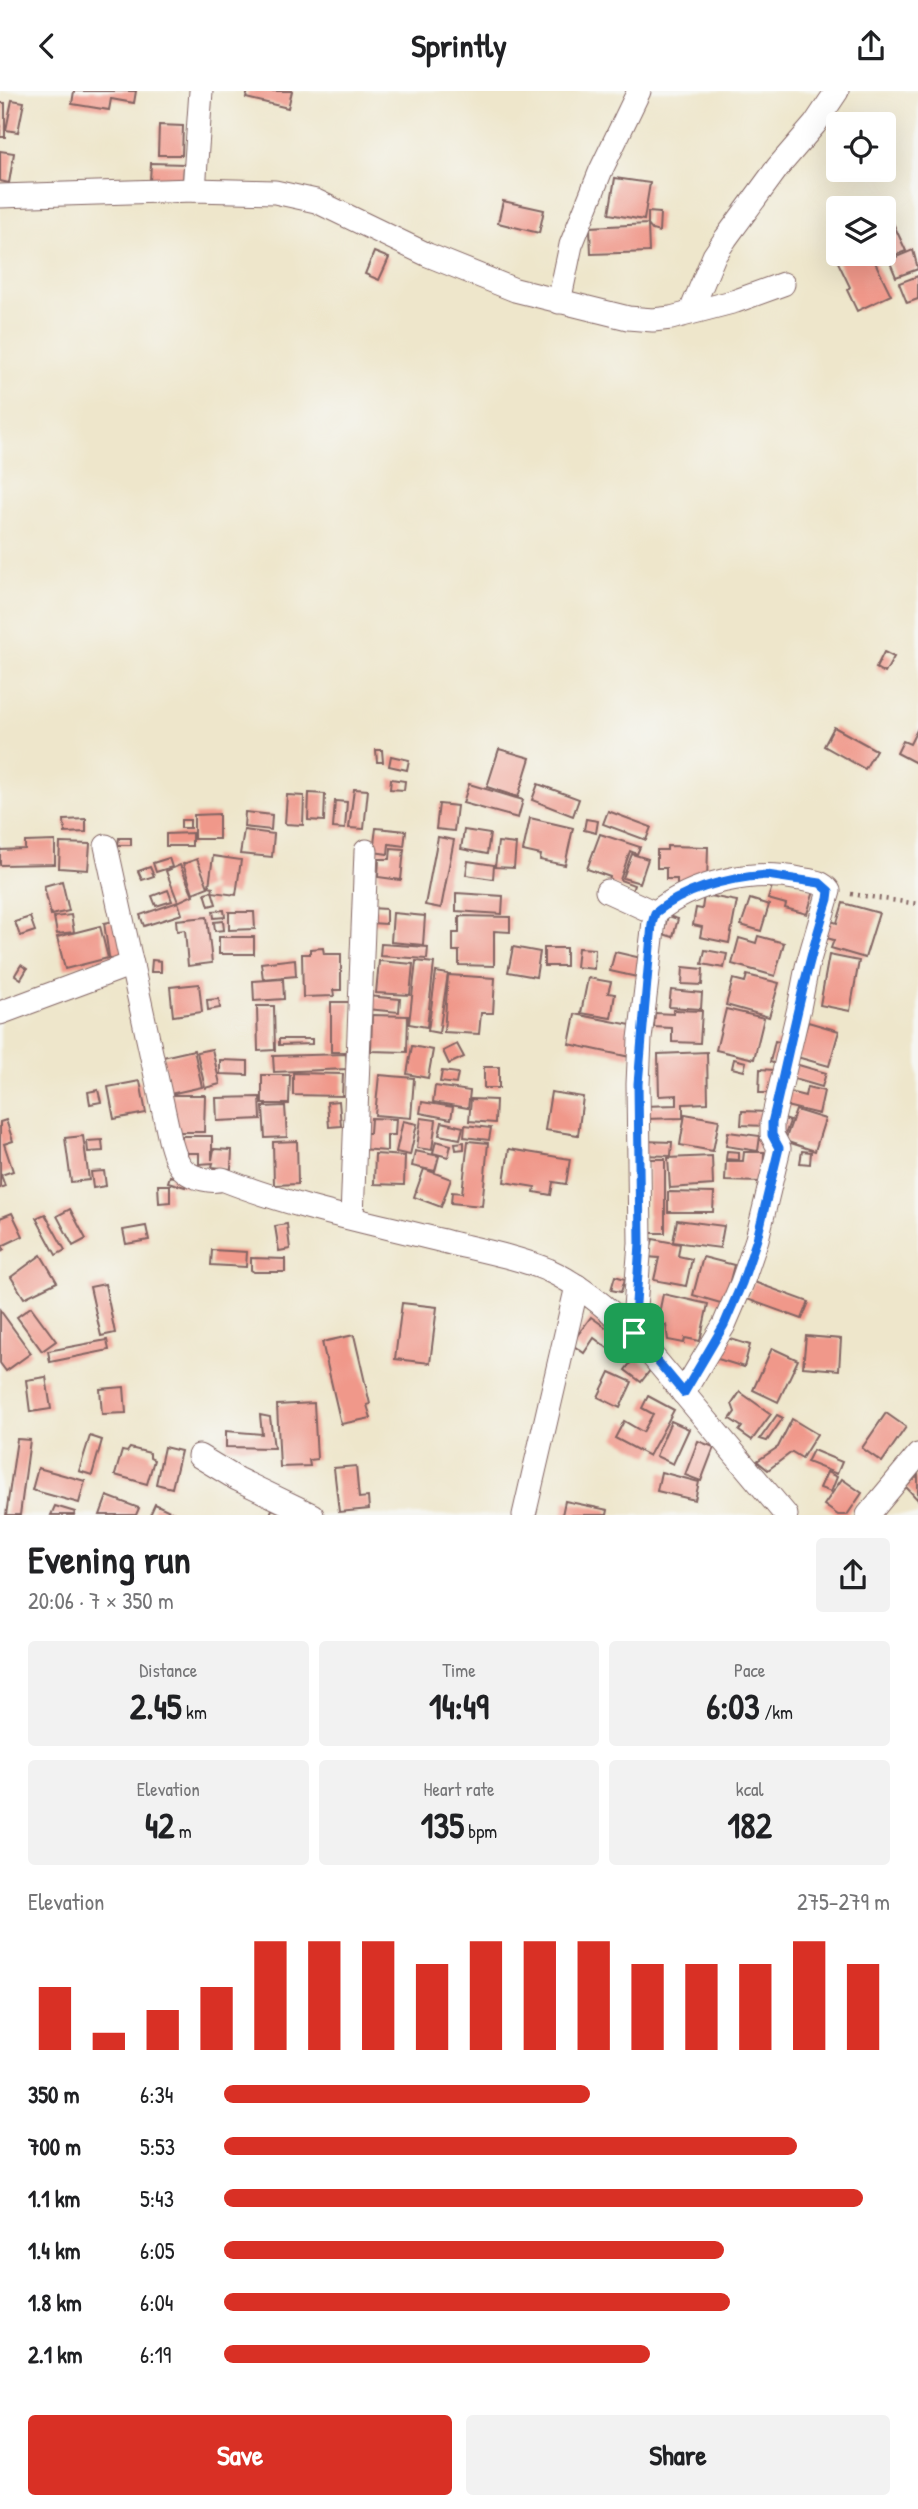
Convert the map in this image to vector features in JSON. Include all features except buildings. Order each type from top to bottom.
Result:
[{"type":"street","points":[[194,190],[201,91]]},
{"type":"street","points":[[559,302],[571,245],[601,170],[639,91]]},
{"type":"street","points":[[691,311],[714,256],[837,91]]},
{"type":"street","points":[[0,195],[194,190],[275,192],[316,201],[457,267],[514,290],[628,318],[653,320],[736,301],[783,284]]},
{"type":"street","points":[[106,846],[170,1140],[176,1159],[185,1171],[216,1182],[222,1179],[296,1203],[547,1269],[577,1286],[606,1306],[634,1333],[786,1515]]},
{"type":"street","points":[[352,1217],[366,851]]},
{"type":"street","points":[[634,1333],[640,1243],[637,1132],[639,1062],[655,913],[665,905],[701,889],[747,877],[791,877],[820,883],[829,891],[807,968],[772,1123],[772,1135],[779,1148],[757,1239],[724,1325],[684,1393]]},
{"type":"street","points":[[607,891],[655,913]]},
{"type":"street","points":[[0,1013],[132,964]]},
{"type":"street","points":[[524,1515],[577,1286]]},
{"type":"street","points":[[868,1515],[918,1455]]},
{"type":"street","points":[[198,1456],[237,1479],[312,1515]]},
{"type":"path","points":[[829,891],[918,904]]},
{"type":"route","points":[[767,875],[820,883],[829,891],[828,899],[807,968],[772,1123],[772,1135],[779,1148],[777,1164],[742,1283],[724,1325],[684,1393],[634,1333],[640,1243],[637,1132],[640,1039],[655,913],[665,905],[701,889],[747,877],[767,875]]}]
